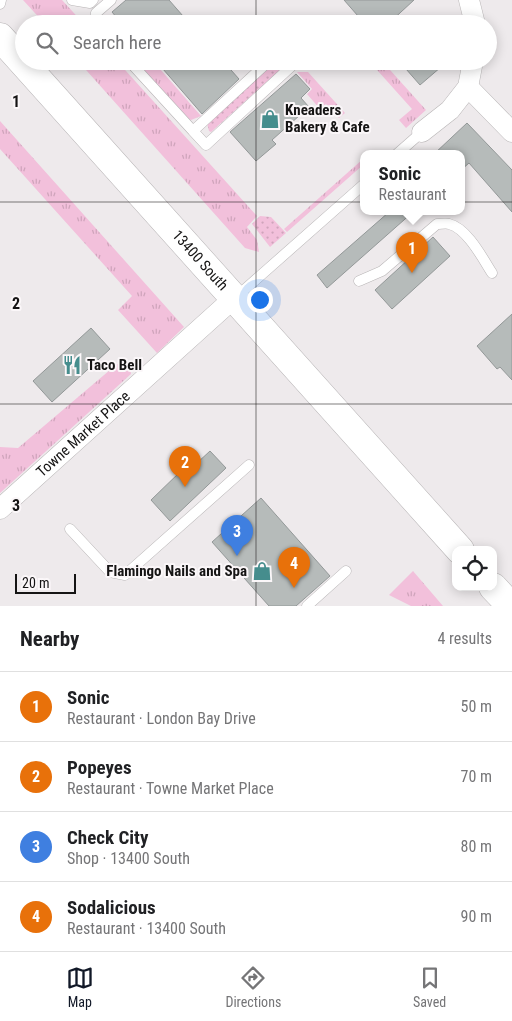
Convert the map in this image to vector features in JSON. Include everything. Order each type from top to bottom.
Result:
[{"type":"main road","name":"13400 South","points":[[0,37],[15,54]]},
{"type":"main road","name":"13400 South","points":[[30,70],[456,546]]},
{"type":"main road","points":[[497,591],[510,606]]},
{"type":"street","points":[[469,0],[473,15]]},
{"type":"street","points":[[422,132],[450,110],[468,87],[471,70]]},
{"type":"street","points":[[468,87],[512,132]]},
{"type":"street","name":"Towne Market Place","points":[[0,509],[234,298]]},
{"type":"lane","points":[[0,4],[2,0]]},
{"type":"lane","points":[[72,0],[90,3],[93,0]]},
{"type":"lane","points":[[96,15],[111,0]]},
{"type":"lane","points":[[137,70],[206,145],[287,70]]},
{"type":"lane","points":[[193,131],[260,70]]},
{"type":"lane","points":[[402,150],[422,132]]},
{"type":"lane","points":[[234,298],[360,188]]},
{"type":"lane","points":[[359,281],[382,271],[437,224],[449,224],[458,228],[469,239],[492,273]]},
{"type":"lane","points":[[70,528],[110,572],[125,575],[249,465]]},
{"type":"lane","points":[[306,606],[346,571]]},
{"type":"green space","points":[[23,0],[62,0],[76,15],[37,15]]},
{"type":"green space","points":[[86,70],[125,70],[257,216],[247,227],[257,240],[259,252],[245,248]]},
{"type":"green space","points":[[141,70],[161,70],[201,116],[191,120],[180,114]]},
{"type":"green space","points":[[267,70],[280,70],[211,132],[207,123]]},
{"type":"green space","points":[[377,70],[390,70],[426,110],[406,128],[399,120],[412,109]]},
{"type":"green space","points":[[297,72],[308,72],[345,113],[339,118],[326,104],[320,109],[307,94],[312,89]]},
{"type":"green space","points":[[0,121],[184,327],[157,353],[118,310],[132,296],[0,149]]},
{"type":"green space","points":[[360,162],[360,168],[287,232],[284,229]]},
{"type":"green space","points":[[260,216],[271,217],[286,233],[270,247],[252,224]]},
{"type":"green space","points":[[117,364],[130,365],[131,374],[0,493],[0,447],[18,448]]},
{"type":"green space","points":[[413,571],[443,606],[411,606],[389,595]]},
{"type":"building","points":[[126,0],[169,0],[182,15],[114,15],[112,12]]},
{"type":"building","points":[[344,0],[414,0],[398,15],[357,15]]},
{"type":"building","points":[[164,70],[231,70],[239,79],[202,114]]},
{"type":"building","points":[[407,70],[438,70],[420,85]]},
{"type":"building","name":"Kneaders Bakery & Cafe","points":[[296,74],[310,89],[301,98],[309,107],[272,140],[276,144],[256,161],[230,132]]},
{"type":"building","points":[[467,123],[512,170],[512,212],[469,163],[465,166],[465,150],[438,150]]},
{"type":"building","points":[[386,215],[410,215],[327,288],[317,275]]},
{"type":"building","points":[[433,237],[450,256],[392,309],[375,290]]},
{"type":"building","points":[[512,314],[512,380],[500,367],[497,369],[477,346]]},
{"type":"building","name":"Taco Bell","points":[[91,328],[110,349],[52,402],[33,381]]},
{"type":"building","points":[[210,451],[226,468],[170,521],[151,500],[182,470],[184,475]]},
{"type":"building","points":[[261,498],[330,576],[296,606],[269,606],[212,542]]},
{"type":"place","name":"Kneaders Bakery & Cafe","points":[[270,119]]},
{"type":"place","name":"Sonic","points":[[412,273]]},
{"type":"place","name":"Taco Bell","points":[[72,365]]},
{"type":"place","name":"Popeyes","points":[[185,487]]},
{"type":"place","name":"Check City","points":[[237,556]]},
{"type":"place","name":"Flamingo Nails and Spa","points":[[262,571]]},
{"type":"place","name":"Sodalicious","points":[[294,588]]}]
